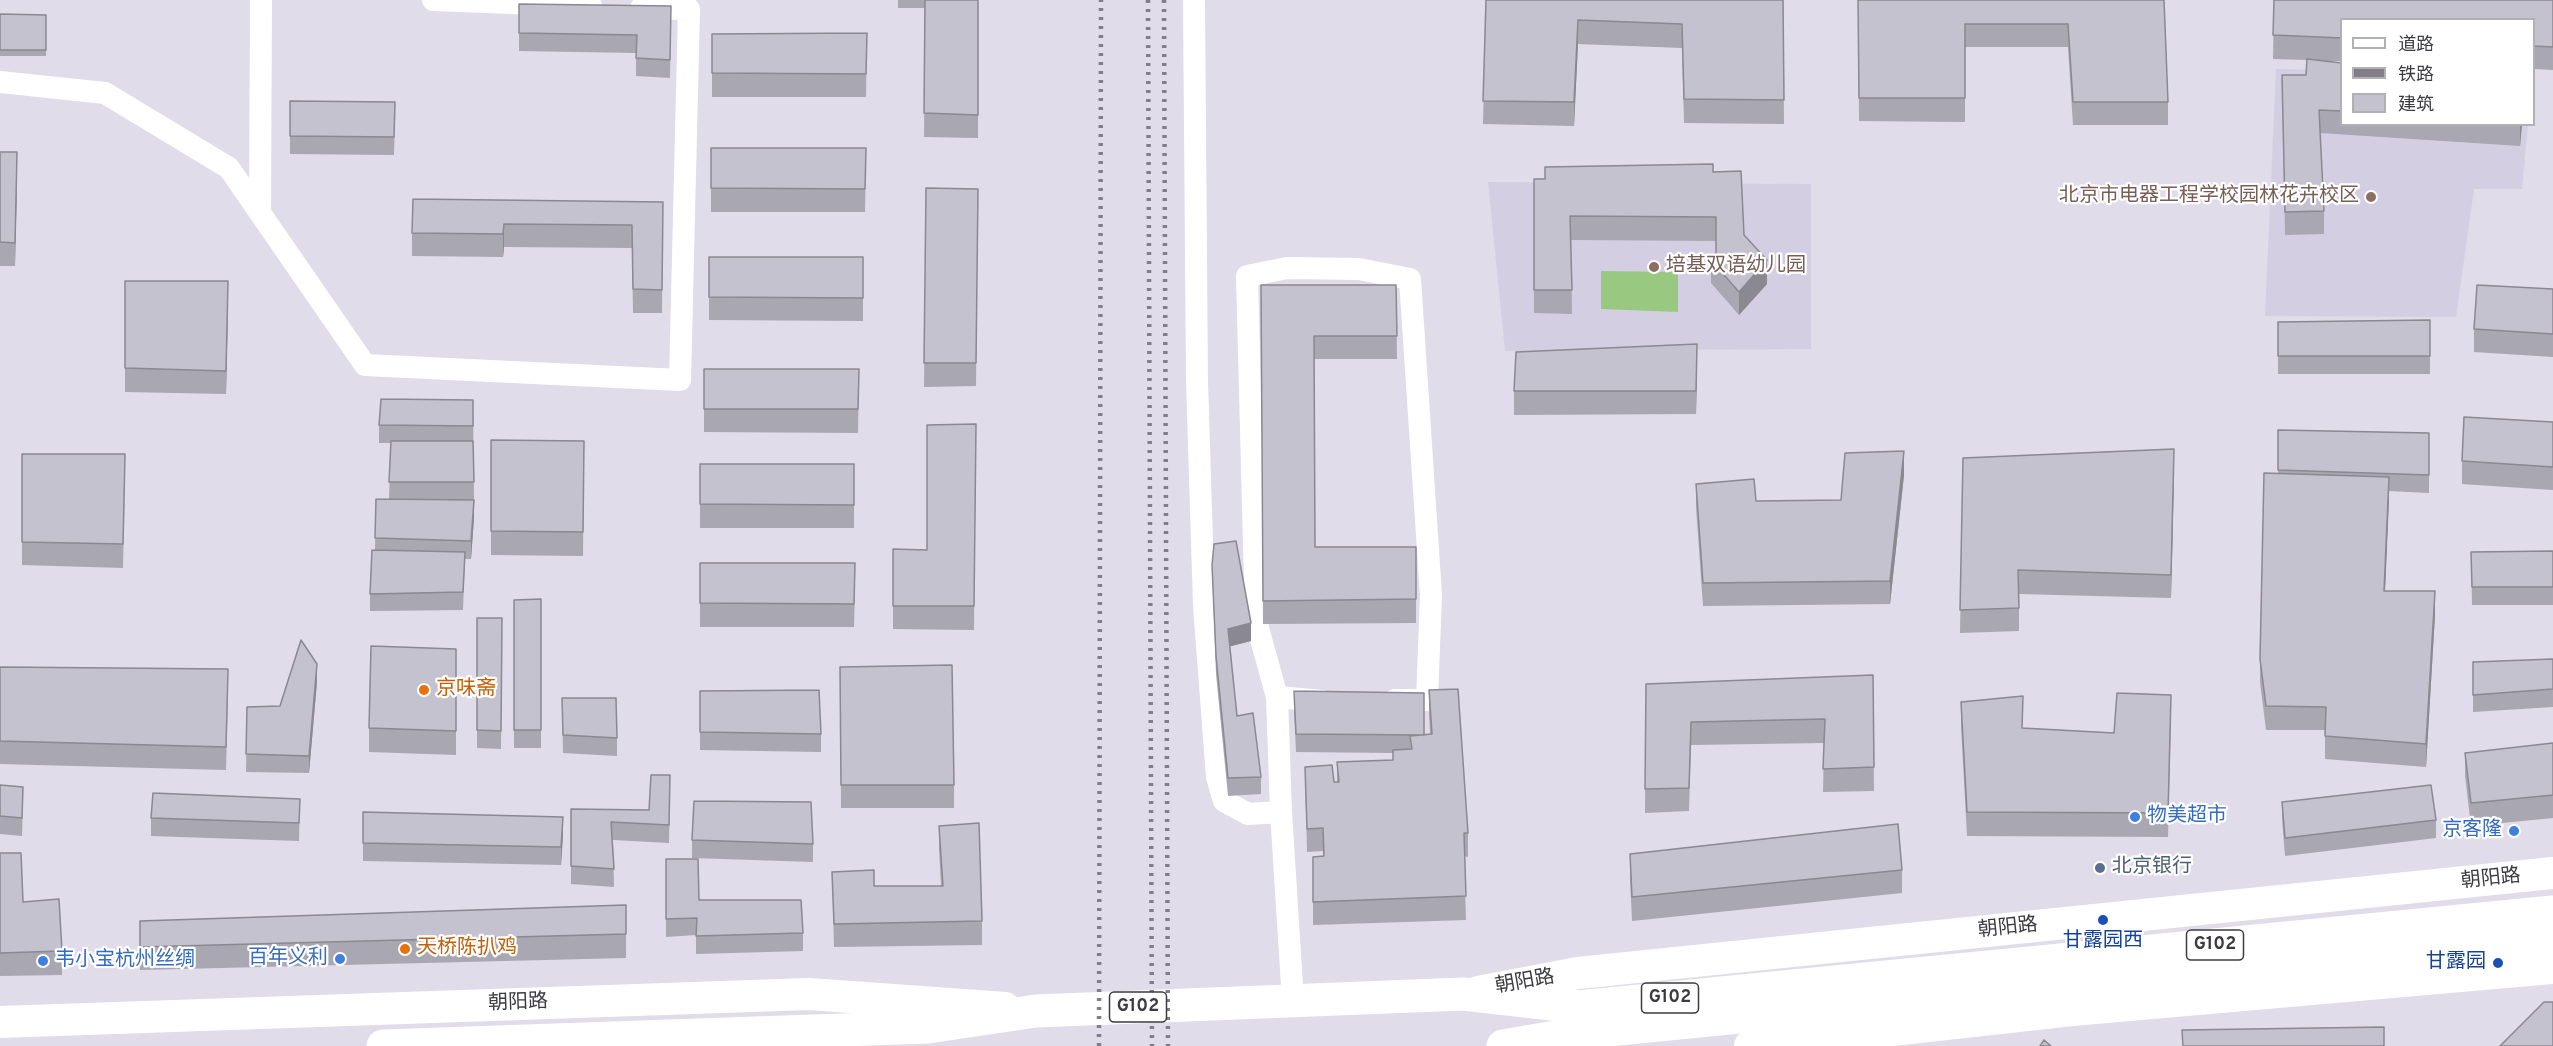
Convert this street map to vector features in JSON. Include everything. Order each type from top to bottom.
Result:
[{"type":"highway","name":"朝阳路","points":[[383,1046],[928,1027],[1036,1011],[1463,994],[1578,1007],[1879,1005],[2553,912]]},
{"type":"highway","name":"朝阳路","points":[[1503,1046],[1578,1033],[2553,937]]},
{"type":"street","points":[[260,213],[261,0]]},
{"type":"street","points":[[0,82],[105,93],[229,168],[365,365],[680,380],[689,9],[433,0]]},
{"type":"street","points":[[1194,0],[1197,381],[1205,618],[1217,777],[1224,801],[1248,814],[1281,812]]},
{"type":"street","points":[[1293,1001],[1281,812],[1277,697],[1256,621],[1247,276],[1287,268],[1359,269],[1410,279],[1431,595],[1427,700],[1369,700]]},
{"type":"street","points":[[1277,697],[1346,700]]},
{"type":"street","name":"朝阳路","points":[[1463,994],[1578,973],[2553,873]]},
{"type":"street","points":[[1874,943],[1879,1005]]},
{"type":"street","name":"朝阳路","points":[[1750,1046],[1879,1005],[2072,1010],[2553,968]]},
{"type":"street","name":"朝阳路","points":[[0,1022],[809,994],[1036,1011]]},
{"type":"street","points":[[444,1006],[445,1045]]},
{"type":"shaded area","name":"北京市电器工程学校园林花卉校区","points":[[2276,69],[2340,70],[2340,126],[2528,126],[2522,189],[2474,189],[2456,317],[2265,316]]},
{"type":"shaded area","name":"培基双语幼儿园","points":[[1488,182],[1811,184],[1811,349],[1505,351]]},
{"type":"green space","points":[[1601,271],[1678,272],[1678,312],[1601,309]]},
{"type":"building","points":[[925,0],[978,0],[978,115],[924,113]]},
{"type":"building","points":[[1486,0],[1783,0],[1784,100],[1684,99],[1682,24],[1578,20],[1574,102],[1483,101]]},
{"type":"building","points":[[1858,0],[2164,0],[2168,102],[2073,102],[2068,24],[1965,24],[1965,98],[1859,98]]},
{"type":"building","points":[[2274,0],[2553,0],[2553,47],[2535,46],[2535,18],[2340,18],[2340,38],[2273,35]]},
{"type":"building","points":[[519,4],[671,6],[670,60],[636,58],[637,35],[519,33]]},
{"type":"building","points":[[0,14],[46,15],[46,50],[0,50]]},
{"type":"building","points":[[867,33],[866,74],[712,73],[712,34]]},
{"type":"building","points":[[2307,59],[2340,63],[2340,111],[2319,110],[2324,211],[2285,212],[2282,75],[2306,75]]},
{"type":"building","points":[[290,101],[395,102],[394,137],[290,136]]},
{"type":"building","points":[[711,148],[866,148],[865,189],[711,188]]},
{"type":"building","points":[[0,152],[17,152],[15,243],[0,242]]},
{"type":"building","points":[[1713,164],[1713,172],[1741,171],[1744,235],[1767,260],[1739,292],[1711,260],[1716,254],[1716,217],[1570,216],[1572,290],[1534,290],[1534,179],[1545,179],[1545,167]]},
{"type":"building","points":[[926,188],[978,189],[976,363],[924,363]]},
{"type":"building","points":[[413,199],[663,202],[662,290],[633,289],[632,225],[504,224],[503,234],[412,233]]},
{"type":"building","points":[[709,257],[863,257],[863,298],[709,297]]},
{"type":"building","points":[[125,281],[228,281],[226,371],[125,368]]},
{"type":"building","points":[[1261,285],[1396,285],[1397,336],[1314,336],[1315,547],[1416,547],[1416,599],[1263,601]]},
{"type":"building","points":[[2477,285],[2553,289],[2553,334],[2474,329]]},
{"type":"building","points":[[2430,320],[2430,356],[2278,356],[2278,322]]},
{"type":"building","points":[[1697,344],[1696,391],[1514,391],[1516,352]]},
{"type":"building","points":[[704,369],[859,369],[858,409],[704,409]]},
{"type":"building","points":[[381,399],[473,400],[473,426],[379,425]]},
{"type":"building","points":[[2464,417],[2553,422],[2553,467],[2462,461]]},
{"type":"building","points":[[976,424],[974,606],[893,606],[893,549],[927,550],[927,425]]},
{"type":"building","points":[[2278,430],[2429,433],[2429,475],[2278,470]]},
{"type":"building","points":[[491,440],[584,441],[583,532],[491,531]]},
{"type":"building","points":[[391,441],[473,441],[474,482],[389,482]]},
{"type":"building","points":[[2174,449],[2171,575],[2018,570],[2019,608],[1960,610],[1963,458]]},
{"type":"building","points":[[1904,451],[1890,581],[1703,583],[1696,484],[1754,479],[1756,501],[1841,500],[1845,453]]},
{"type":"building","points":[[22,454],[125,454],[123,544],[22,542]]},
{"type":"building","points":[[700,464],[854,464],[854,505],[700,504]]},
{"type":"building","points":[[2264,473],[2389,477],[2384,591],[2435,591],[2426,744],[2325,736],[2326,707],[2266,706],[2260,659]]},
{"type":"building","points":[[376,499],[474,500],[471,541],[375,538]]},
{"type":"building","points":[[1236,541],[1251,623],[1228,629],[1237,716],[1253,713],[1261,777],[1228,778],[1216,656],[1212,565],[1214,544]]},
{"type":"building","points":[[372,550],[465,552],[463,592],[370,594]]},
{"type":"building","points":[[2553,551],[2553,587],[2472,587],[2471,552]]},
{"type":"building","points":[[700,563],[855,563],[854,604],[700,603]]},
{"type":"building","points":[[541,599],[541,730],[514,730],[514,600]]},
{"type":"building","points":[[477,618],[502,618],[501,731],[477,730]]},
{"type":"building","points":[[301,640],[317,664],[309,756],[246,754],[247,707],[280,706]]},
{"type":"building","points":[[371,646],[456,649],[456,731],[369,728]]},
{"type":"building","points":[[2553,659],[2553,689],[2473,695],[2473,662]]},
{"type":"building","points":[[952,665],[954,785],[841,785],[840,667]]},
{"type":"building","points":[[0,667],[228,669],[226,747],[0,741]]},
{"type":"building","points":[[1873,675],[1874,767],[1823,769],[1825,719],[1691,722],[1689,788],[1645,789],[1646,684]]},
{"type":"building","points":[[1458,689],[1468,833],[1464,833],[1466,896],[1313,902],[1313,857],[1324,856],[1323,828],[1307,829],[1305,767],[1332,765],[1334,782],[1339,782],[1337,762],[1393,760],[1393,750],[1412,749],[1410,736],[1432,734],[1429,690]]},
{"type":"building","points":[[819,690],[821,734],[700,732],[700,691]]},
{"type":"building","points":[[1294,691],[1424,693],[1424,735],[1296,734]]},
{"type":"building","points":[[2117,693],[2171,695],[2168,813],[1967,812],[1961,702],[2023,696],[2022,728],[2114,733]]},
{"type":"building","points":[[562,698],[616,698],[617,738],[563,735]]},
{"type":"building","points":[[2553,743],[2553,795],[2471,803],[2465,753]]},
{"type":"building","points":[[651,775],[670,775],[669,825],[611,822],[614,869],[571,866],[571,809],[649,810]]},
{"type":"building","points":[[0,785],[23,787],[22,818],[0,816]]},
{"type":"building","points":[[2431,785],[2436,820],[2285,838],[2282,802]]},
{"type":"building","points":[[153,793],[300,799],[299,823],[151,818]]},
{"type":"building","points":[[694,801],[811,802],[813,844],[692,840]]},
{"type":"building","points":[[363,812],[563,817],[561,847],[363,843]]},
{"type":"building","points":[[979,823],[982,921],[834,924],[832,872],[874,870],[874,886],[943,886],[939,826]]},
{"type":"building","points":[[1898,824],[1902,870],[1632,897],[1630,854]]},
{"type":"building","points":[[0,853],[21,853],[23,902],[59,899],[62,951],[0,953]]},
{"type":"building","points":[[666,859],[698,859],[699,900],[801,900],[803,933],[696,936],[697,918],[666,919]]},
{"type":"building","points":[[626,905],[626,934],[140,947],[140,921]]},
{"type":"building","points":[[2544,1002],[2553,1002],[2553,1046],[2500,1046]]},
{"type":"building","points":[[2384,1027],[2384,1046],[2183,1046],[2182,1030]]},
{"type":"building","points":[[2044,1040],[2051,1046],[2040,1046]]},
{"type":"railway","points":[[1099,1046],[1101,0]]},
{"type":"railway","points":[[1148,0],[1152,1046]]},
{"type":"railway","points":[[1164,0],[1168,1046]]},
{"type":"place","name":"北京市电器工程学校园林花卉校区","points":[[2371,197]]},
{"type":"place","name":"培基双语幼儿园","points":[[1654,267]]},
{"type":"place","name":"京味斋","points":[[424,690]]},
{"type":"place","name":"物美超市","points":[[2135,817]]},
{"type":"place","name":"京客隆","points":[[2514,831]]},
{"type":"place","name":"北京银行","points":[[2100,868]]},
{"type":"place","name":"甘露园西","points":[[2103,920]]},
{"type":"place","name":"天桥陈扒鸡","points":[[405,949]]},
{"type":"place","name":"百年义利","points":[[340,959]]},
{"type":"place","name":"韦小宝杭州丝绸","points":[[43,961]]},
{"type":"place","name":"甘露园","points":[[2498,963]]}]
